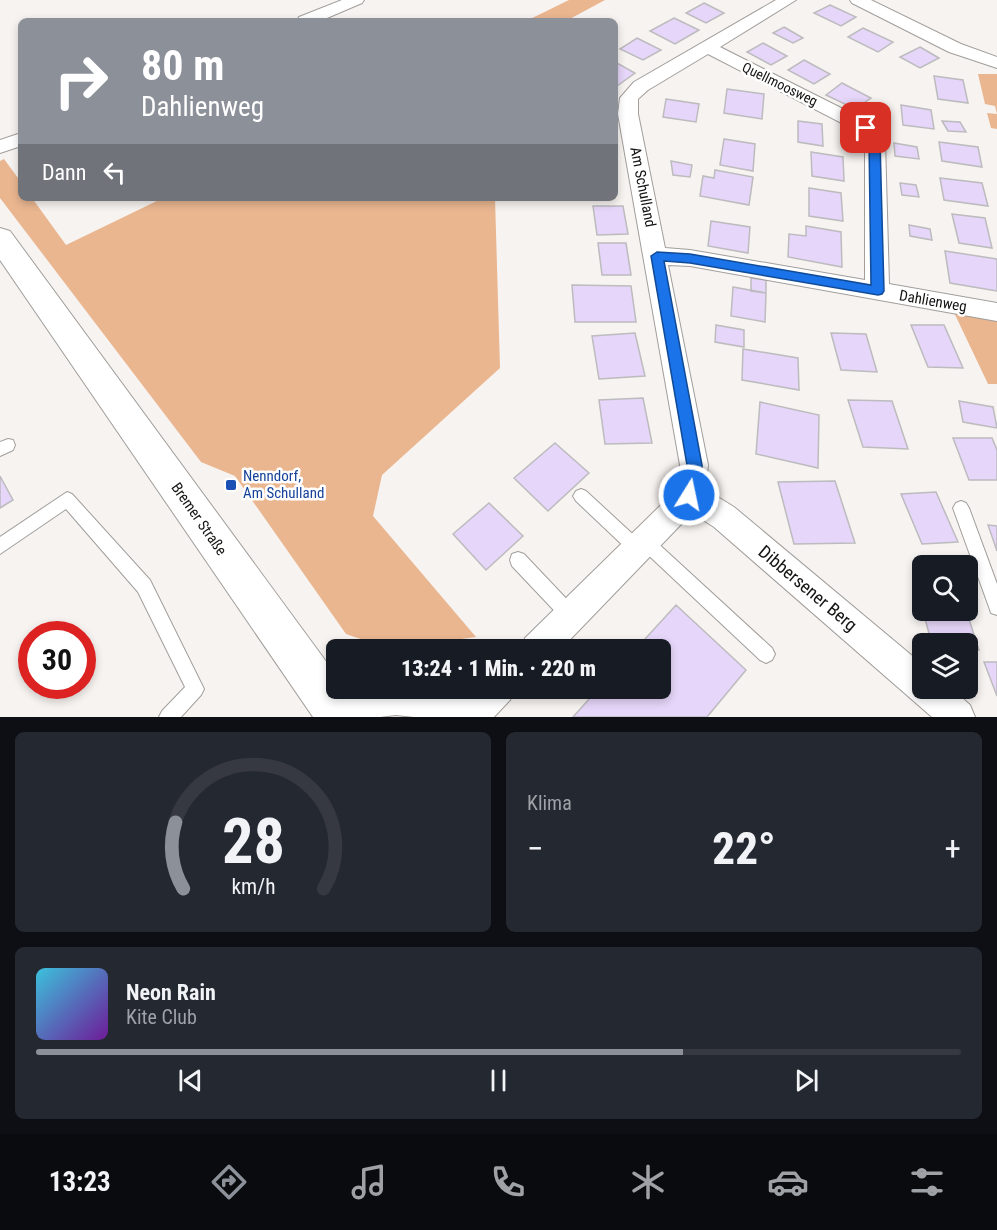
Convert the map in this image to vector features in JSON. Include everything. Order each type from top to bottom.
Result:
[{"type":"main road","name":"Bremer Straße","points":[[0,238],[308,675],[340,716]]},
{"type":"main road","points":[[340,716],[363,699],[389,692],[415,693],[438,704],[452,717]]},
{"type":"street","points":[[312,18],[356,0]]},
{"type":"street","name":"Am Schulland","points":[[689,495],[694,480],[694,465],[657,256],[628,114],[629,98],[641,86],[788,0]]},
{"type":"street","points":[[858,0],[955,48],[997,63]]},
{"type":"street","name":"Quellmoosweg","points":[[707,47],[866,128],[875,141],[878,291]]},
{"type":"street","points":[[0,147],[18,140]]},
{"type":"street","name":"Dahlienweg","points":[[657,256],[690,258],[997,312]]},
{"type":"street","points":[[548,639],[689,495]]},
{"type":"street","name":"Dibbersener Berg","points":[[689,495],[724,517],[912,677]]},
{"type":"street","points":[[470,717],[487,699]]},
{"type":"street","name":"Dibbersener Berg","points":[[938,699],[958,717]]},
{"type":"lane","points":[[581,496],[766,654]]},
{"type":"lane","points":[[0,546],[66,499],[144,586],[195,689],[168,717]]},
{"type":"lane","points":[[961,508],[997,608]]},
{"type":"lane","points":[[518,560],[571,616]]},
{"type":"shaded area","points":[[569,0],[605,0],[572,18],[532,18]]},
{"type":"shaded area","points":[[978,74],[997,74],[997,114],[995,106],[985,104]]},
{"type":"shaded area","points":[[987,113],[997,114],[997,129],[991,128]]},
{"type":"shaded area","points":[[4,159],[18,178],[18,201],[34,201],[66,245],[157,201],[495,201],[500,368],[382,475],[373,516],[476,637],[361,639],[346,634],[235,476],[201,462],[0,198],[0,161]]},
{"type":"shaded area","points":[[950,304],[997,312],[997,384],[988,384]]},
{"type":"building","points":[[704,3],[724,13],[706,23],[686,13]]},
{"type":"building","points":[[830,5],[856,17],[841,26],[814,13]]},
{"type":"building","points":[[674,18],[699,30],[675,44],[650,31]]},
{"type":"building","points":[[784,27],[803,38],[793,43],[773,33]]},
{"type":"building","points":[[863,28],[893,42],[878,52],[848,37]]},
{"type":"building","points":[[637,38],[661,50],[643,60],[620,49]]},
{"type":"building","points":[[763,43],[787,56],[771,65],[747,52]]},
{"type":"building","points":[[920,47],[939,58],[920,68],[900,57]]},
{"type":"building","points":[[804,60],[830,74],[814,84],[788,70]]},
{"type":"building","points":[[618,64],[635,73],[618,85]]},
{"type":"building","points":[[934,76],[963,80],[968,103],[938,99]]},
{"type":"building","points":[[842,83],[871,98],[855,109],[826,95]]},
{"type":"building","points":[[727,89],[764,94],[762,119],[724,113]]},
{"type":"building","points":[[666,99],[699,104],[696,122],[663,117]]},
{"type":"building","points":[[901,105],[931,110],[934,129],[903,125]]},
{"type":"building","points":[[798,121],[822,124],[823,146],[798,142]]},
{"type":"building","points":[[942,121],[960,122],[966,132],[948,131]]},
{"type":"building","points":[[724,139],[755,144],[753,171],[720,165]]},
{"type":"building","points":[[939,142],[978,147],[982,167],[942,161]]},
{"type":"building","points":[[894,143],[917,147],[919,159],[895,156]]},
{"type":"building","points":[[811,152],[843,157],[844,181],[812,176]]},
{"type":"building","points":[[671,161],[692,165],[690,177],[673,175]]},
{"type":"building","points":[[715,170],[753,177],[749,205],[700,196],[703,176],[714,178]]},
{"type":"building","points":[[940,178],[982,183],[988,206],[944,200]]},
{"type":"building","points":[[900,183],[916,185],[919,197],[902,195]]},
{"type":"building","points":[[809,188],[841,193],[843,221],[809,216]]},
{"type":"building","points":[[593,206],[623,206],[628,234],[597,235]]},
{"type":"building","points":[[952,214],[985,218],[992,248],[959,243]]},
{"type":"building","points":[[711,221],[750,227],[748,253],[708,246]]},
{"type":"building","points":[[909,225],[930,229],[932,240],[910,236]]},
{"type":"building","points":[[806,226],[841,232],[842,267],[788,257],[789,234],[806,236]]},
{"type":"building","points":[[598,243],[626,243],[631,275],[602,275]]},
{"type":"building","points":[[945,251],[997,259],[997,291],[950,283]]},
{"type":"building","points":[[751,278],[766,280],[766,293],[751,291]]},
{"type":"building","points":[[572,285],[631,286],[636,322],[575,322]]},
{"type":"building","points":[[733,287],[766,293],[765,322],[731,316]]},
{"type":"building","points":[[716,325],[744,330],[744,347],[715,342]]},
{"type":"building","points":[[911,325],[944,325],[963,368],[928,367]]},
{"type":"building","points":[[635,333],[645,376],[599,379],[592,336]]},
{"type":"building","points":[[831,333],[866,334],[877,372],[841,370]]},
{"type":"building","points":[[743,349],[798,358],[799,390],[742,380]]},
{"type":"building","points":[[643,398],[652,443],[605,444],[599,400]]},
{"type":"building","points":[[848,400],[892,401],[908,449],[863,447]]},
{"type":"building","points":[[959,401],[993,407],[997,428],[963,422]]},
{"type":"building","points":[[760,402],[819,415],[818,468],[756,454]]},
{"type":"building","points":[[953,438],[992,438],[997,450],[997,480],[969,480]]},
{"type":"building","points":[[555,443],[589,473],[548,511],[514,478]]},
{"type":"building","points":[[0,476],[13,500],[0,508]]},
{"type":"building","points":[[835,481],[855,543],[794,544],[778,482]]},
{"type":"building","points":[[936,492],[958,542],[922,544],[901,494]]},
{"type":"building","points":[[489,503],[523,536],[486,570],[453,534]]},
{"type":"building","points":[[988,525],[997,526],[997,551]]},
{"type":"building","points":[[676,605],[746,670],[707,717],[573,717],[589,699],[671,699],[671,639],[645,639]]},
{"type":"building","points":[[926,621],[970,621],[973,633],[929,633]]},
{"type":"building","points":[[984,662],[997,662],[997,696]]},
{"type":"place","name":"Nenndorf, Am Schulland","points":[[231,485]]},
{"type":"route","points":[[689,495],[694,480],[694,465],[657,256],[690,258],[878,291],[875,141],[866,128]]}]
